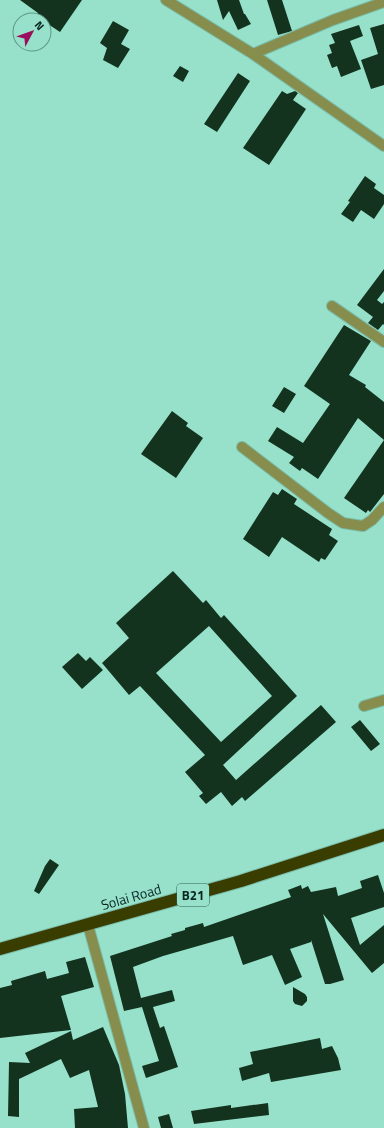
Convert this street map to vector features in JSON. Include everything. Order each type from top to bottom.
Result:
[{"type":"highway","name":"Solai Road","points":[[0,949],[241,881],[384,835]]},
{"type":"street","points":[[166,0],[253,54],[384,146]]},
{"type":"street","points":[[253,54],[333,20],[384,1]]},
{"type":"street","points":[[332,306],[384,342]]},
{"type":"street","points":[[242,447],[318,506],[343,523],[363,526],[372,520],[384,507]]},
{"type":"street","points":[[364,706],[384,700]]},
{"type":"street","points":[[88,925],[144,1128]]},
{"type":"building","points":[[20,0],[82,0],[60,32],[52,27],[52,12],[37,12]]},
{"type":"building","points":[[217,0],[239,0],[244,14],[251,24],[238,30],[229,11],[223,20]]},
{"type":"building","points":[[267,0],[282,0],[292,31],[278,35]]},
{"type":"building","points":[[113,21],[129,30],[121,44],[130,49],[118,68],[103,60],[107,48],[100,43]]},
{"type":"building","points":[[384,24],[384,85],[371,89],[361,60],[378,54],[370,28]]},
{"type":"building","points":[[359,25],[363,36],[350,41],[361,69],[341,77],[337,66],[332,68],[327,55],[332,53],[329,45],[335,43],[331,34]]},
{"type":"building","points":[[180,66],[189,71],[183,82],[173,76]]},
{"type":"building","points":[[238,73],[250,81],[217,132],[204,124]]},
{"type":"building","points":[[282,91],[287,94],[295,91],[298,93],[293,100],[306,109],[269,165],[243,148]]},
{"type":"building","points":[[365,176],[376,184],[374,188],[384,195],[384,204],[374,219],[361,210],[353,222],[341,214],[350,202],[348,201]]},
{"type":"building","points":[[384,269],[384,291],[377,300],[382,304],[384,302],[384,325],[383,324],[378,330],[368,323],[373,317],[357,305]]},
{"type":"building","points":[[344,325],[371,341],[349,375],[366,385],[365,387],[384,402],[384,440],[358,418],[318,479],[302,468],[300,471],[289,463],[294,457],[268,441],[277,427],[303,443],[330,404],[304,386]]},
{"type":"building","points":[[284,387],[296,394],[284,413],[272,406]]},
{"type":"building","points":[[172,411],[188,423],[186,426],[203,438],[176,478],[141,454]]},
{"type":"building","points":[[384,440],[384,494],[370,512],[368,510],[366,513],[344,498]]},
{"type":"building","points":[[282,489],[297,499],[294,504],[332,529],[329,535],[338,541],[325,560],[321,558],[319,562],[282,537],[269,557],[243,539],[273,492],[278,495]]},
{"type":"building","points":[[173,571],[203,603],[206,600],[221,618],[224,615],[297,696],[223,765],[236,780],[321,705],[336,722],[245,801],[242,797],[232,806],[221,792],[206,804],[199,796],[203,793],[185,772],[205,755],[140,686],[129,695],[102,663],[129,638],[116,623]],"holes":[[[209,626],[272,696],[221,742],[156,673]]]},
{"type":"building","points":[[78,653],[86,661],[90,657],[103,670],[82,689],[62,667]]},
{"type":"building","points":[[360,720],[380,744],[371,751],[351,727]]},
{"type":"building","points":[[50,859],[59,865],[39,894],[34,891],[45,866]]},
{"type":"building","points":[[378,875],[384,893],[384,907],[351,918],[360,945],[384,925],[384,963],[372,973],[323,914],[344,980],[330,984],[325,984],[311,940],[311,942],[290,949],[302,977],[285,985],[272,955],[243,965],[233,936],[163,956],[133,967],[141,998],[172,990],[175,1001],[153,1007],[160,1028],[164,1026],[178,1067],[146,1078],[142,1066],[159,1061],[142,1007],[124,1011],[110,956],[172,936],[171,934],[185,930],[185,928],[203,923],[204,927],[291,897],[288,890],[301,885],[302,889],[308,886],[311,892],[336,887],[338,896],[362,888],[360,881]]},
{"type":"building","points":[[85,957],[94,987],[61,996],[71,1030],[0,1038],[0,988],[12,985],[11,981],[45,971],[47,979],[69,973],[66,962]]},
{"type":"building","points":[[293,987],[305,994],[307,997],[307,1001],[302,1006],[295,1004],[293,1001]]},
{"type":"building","points":[[103,1027],[119,1065],[125,1094],[128,1128],[75,1128],[74,1109],[98,1107],[89,1070],[70,1078],[61,1059],[19,1079],[19,1117],[8,1116],[9,1062],[30,1063],[25,1053],[71,1031],[73,1040]]},
{"type":"building","points":[[320,1038],[322,1049],[332,1046],[338,1058],[341,1070],[271,1082],[269,1073],[242,1081],[239,1068],[253,1064],[250,1052]]},
{"type":"building","points":[[268,1103],[269,1115],[194,1124],[191,1111],[231,1105],[231,1108]]},
{"type":"building","points":[[169,1114],[173,1128],[161,1128],[158,1117]]}]
